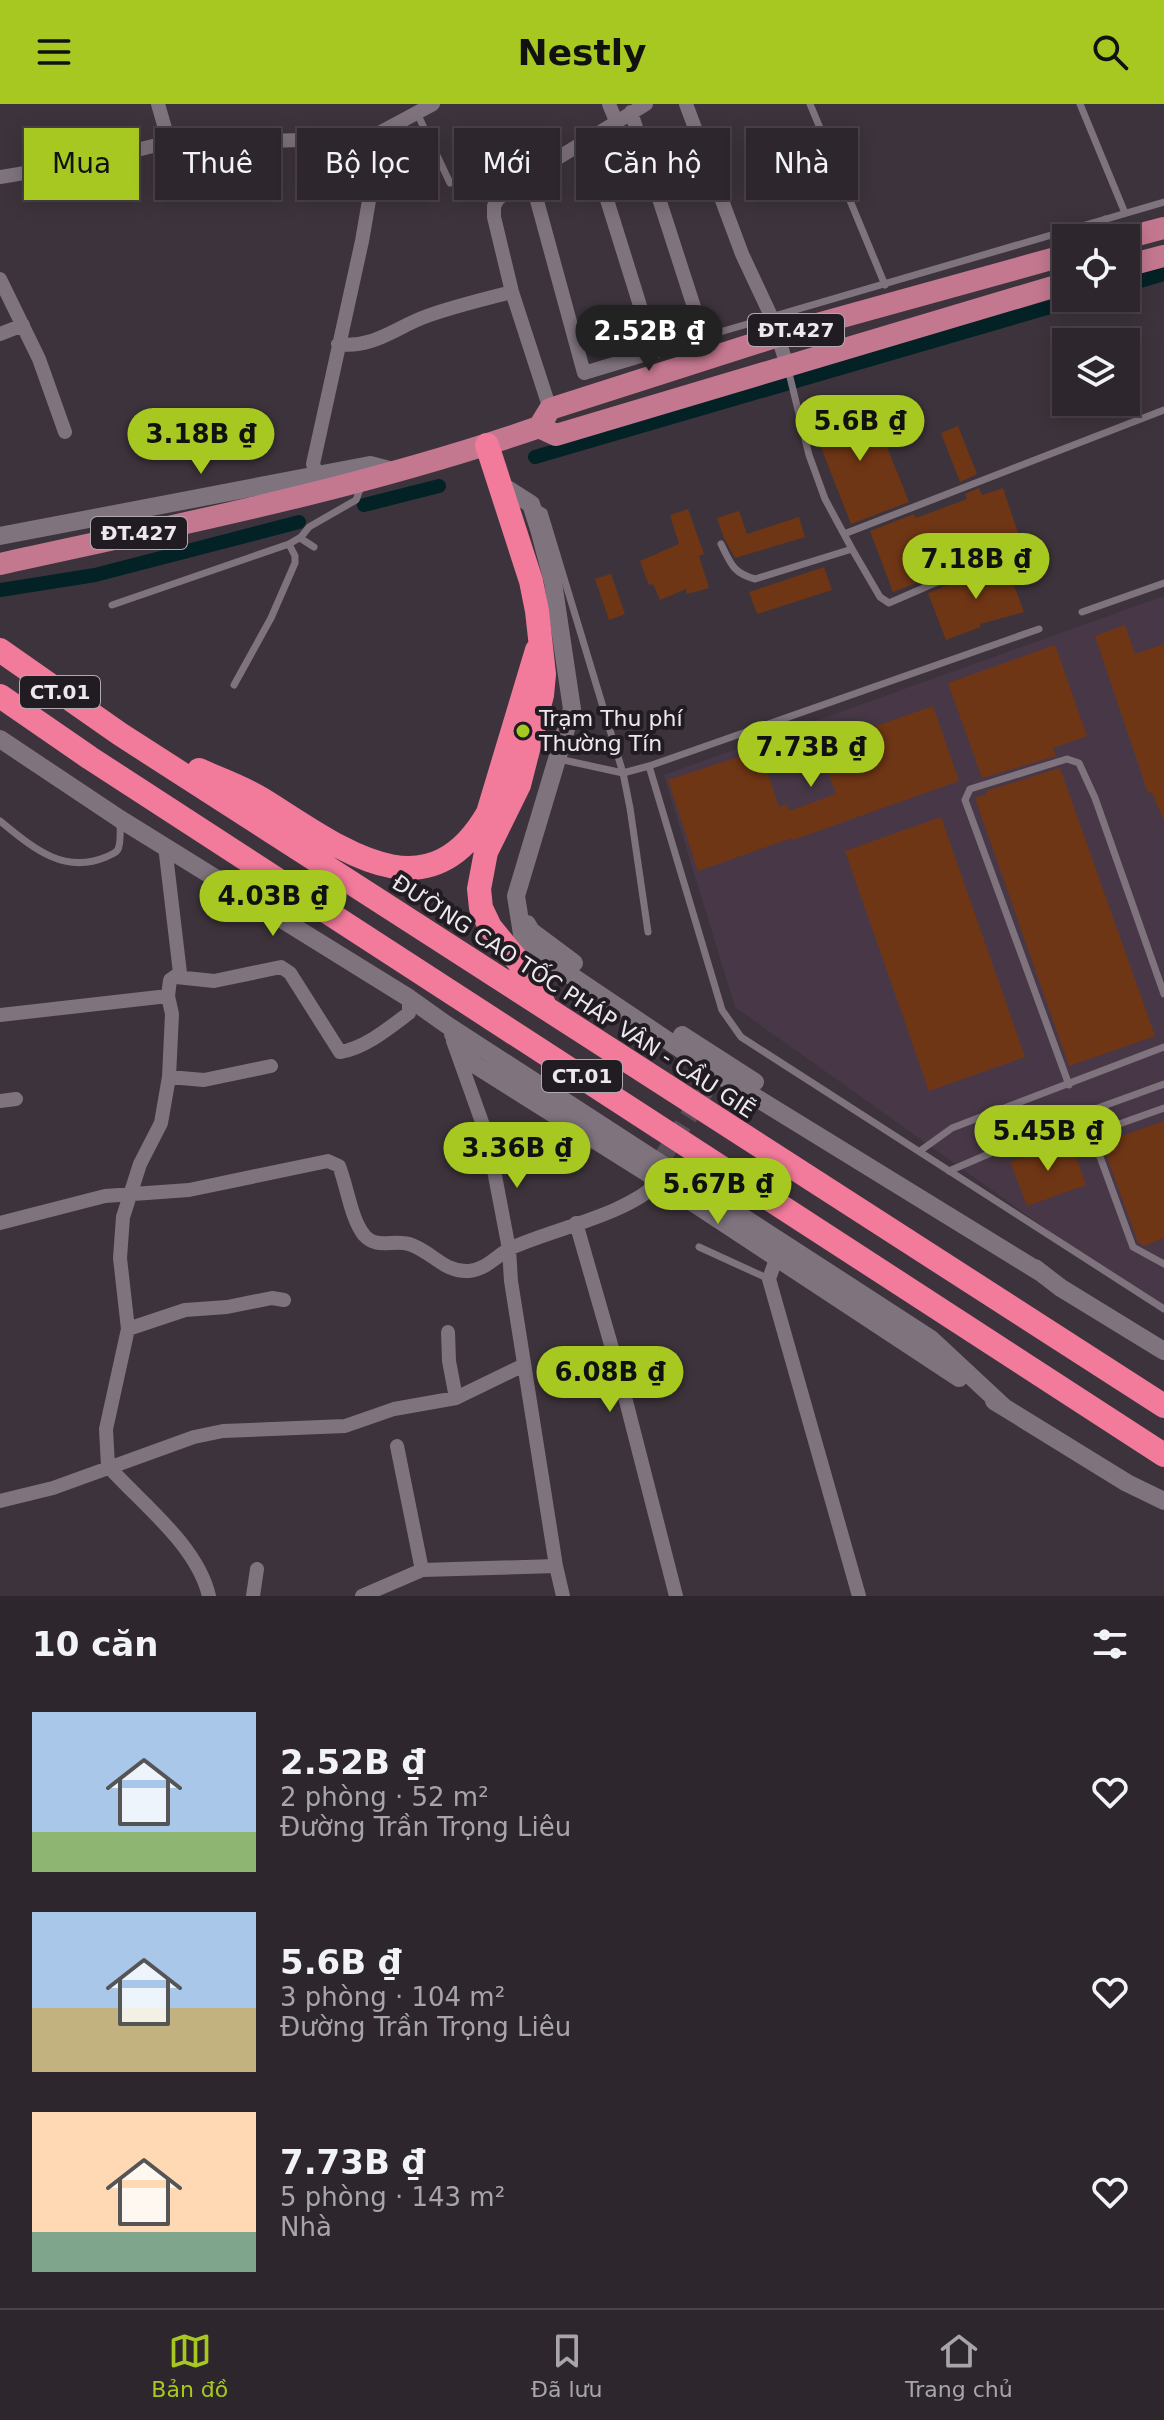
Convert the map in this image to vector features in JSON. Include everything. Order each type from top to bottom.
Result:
[{"type":"highway","points":[[487,445],[531,581],[544,674],[542,695],[519,785],[486,852],[479,889],[481,908],[490,927],[518,961],[548,1009]]},
{"type":"highway","points":[[120,734],[261,798],[324,839],[357,855],[384,866],[408,869],[435,863],[457,852],[474,837],[488,813],[532,659],[540,644]]},
{"type":"highway","name":"ĐƯỜNG CAO TỐC PHÁP VÂN - CẦU GIẼ","points":[[0,650],[120,734],[1164,1406]]},
{"type":"highway","name":"CT.01","points":[[0,696],[90,758],[1164,1455]]},
{"type":"main road","points":[[1140,234],[1164,228]]},
{"type":"main road","points":[[1140,262],[1164,256]]},
{"type":"main road","name":"ĐT.427","points":[[0,564],[278,503],[397,472],[487,445],[544,418],[712,359],[774,326],[863,301],[1052,258]]},
{"type":"main road","name":"ĐT.427","points":[[544,418],[556,435],[1052,287]]},
{"type":"street","points":[[158,104],[165,128]]},
{"type":"street","points":[[389,128],[433,104]]},
{"type":"street","points":[[609,104],[616,121]]},
{"type":"street","points":[[605,128],[646,104]]},
{"type":"street","points":[[686,104],[788,367]]},
{"type":"street","points":[[631,112],[712,359]]},
{"type":"street","points":[[0,177],[85,163],[155,146]]},
{"type":"street","points":[[317,475],[313,464],[369,200]]},
{"type":"street","points":[[497,200],[494,217],[544,418]]},
{"type":"street","points":[[537,200],[584,373],[703,337]]},
{"type":"street","points":[[607,200],[642,312],[650,353]]},
{"type":"street","points":[[2,288],[39,359],[65,432]]},
{"type":"street","points":[[338,344],[373,343],[427,316],[512,292]]},
{"type":"street","points":[[0,334],[23,325]]},
{"type":"street","points":[[0,536],[370,465],[397,472]]},
{"type":"street","points":[[498,483],[531,504],[553,582],[572,709],[516,896],[531,931],[587,973],[858,1150],[985,1225],[1043,1274],[1164,1351]]},
{"type":"street","points":[[0,739],[120,819],[409,998],[931,1339],[1004,1407]]},
{"type":"street","points":[[165,846],[180,973],[170,980],[169,1077],[161,1123],[140,1164],[123,1217],[120,1258],[128,1329],[106,1429],[108,1466],[179,1540],[205,1581],[209,1596]]},
{"type":"street","points":[[176,977],[214,981],[281,967],[290,973],[340,1052],[355,1048],[384,1032],[409,1013],[409,998]]},
{"type":"street","points":[[0,1015],[168,996]]},
{"type":"street","points":[[447,1025],[474,1064],[777,1256],[1004,1407],[1127,1483],[1164,1501]]},
{"type":"street","points":[[447,1025],[488,1139],[509,1249],[524,1365],[563,1596]]},
{"type":"street","points":[[169,1077],[204,1080],[271,1066]]},
{"type":"street","points":[[0,1101],[16,1099]]},
{"type":"street","points":[[0,1223],[105,1196],[189,1190],[328,1161],[339,1166],[364,1235],[378,1245],[407,1243],[447,1268],[467,1271],[483,1268],[509,1249],[638,1199],[660,1181]]},
{"type":"street","points":[[576,1223],[620,1377],[676,1596]]},
{"type":"street","points":[[777,1256],[769,1279],[859,1596]]},
{"type":"street","points":[[128,1329],[185,1310],[227,1307],[272,1298],[284,1300]]},
{"type":"street","points":[[448,1332],[449,1361],[456,1398]]},
{"type":"street","points":[[0,1501],[53,1488],[194,1437],[223,1431],[345,1426],[394,1409],[456,1398],[524,1365]]},
{"type":"street","points":[[397,1446],[422,1570]]},
{"type":"street","points":[[362,1596],[422,1570],[556,1566]]},
{"type":"street","points":[[253,1596],[257,1569]]},
{"type":"lane","points":[[810,104],[885,285]]},
{"type":"lane","points":[[1080,104],[1125,213]]},
{"type":"lane","points":[[417,113],[450,183]]},
{"type":"lane","points":[[863,301],[885,285],[1164,202]]},
{"type":"lane","points":[[1105,219],[1107,224]]},
{"type":"lane","points":[[703,337],[774,326]]},
{"type":"lane","points":[[788,367],[809,455],[825,499],[880,597],[889,603],[1006,552]]},
{"type":"lane","points":[[844,534],[1164,410]]},
{"type":"lane","points":[[112,605],[289,544],[309,527],[356,500],[362,482]]},
{"type":"lane","points":[[531,504],[544,512],[623,773],[648,932]]},
{"type":"lane","points":[[300,537],[314,547]]},
{"type":"lane","points":[[234,685],[271,618],[295,563],[289,544]]},
{"type":"lane","points":[[721,544],[740,575],[755,579],[852,549]]},
{"type":"lane","points":[[1082,612],[1164,583]]},
{"type":"lane","points":[[557,758],[623,773],[1039,629]]},
{"type":"lane","points":[[1069,1085],[965,800],[970,789],[1067,759],[1079,763],[1095,798],[1164,994]]},
{"type":"lane","points":[[649,766],[722,1010],[741,1037],[1164,1309]]},
{"type":"lane","points":[[0,821],[49,857],[71,864],[92,863],[116,852],[120,819]]},
{"type":"lane","points":[[920,1151],[952,1128],[1164,1047]]},
{"type":"lane","points":[[949,1171],[1084,1113],[1164,1084]]},
{"type":"lane","points":[[1091,1134],[1164,1108]]},
{"type":"lane","points":[[1084,1113],[1133,1247],[1164,1264]]},
{"type":"lane","points":[[699,1247],[769,1279]]},
{"type":"shaded area","points":[[1164,596],[1164,1313],[735,1007],[664,775]]},
{"type":"building","points":[[869,402],[909,502],[851,524],[811,422]]},
{"type":"building","points":[[958,426],[977,474],[960,482],[941,433]]},
{"type":"building","points":[[979,488],[982,495],[1003,488],[1018,533],[933,563],[937,575],[893,592],[870,531],[967,499],[965,494]]},
{"type":"building","points":[[688,509],[704,554],[699,556],[709,588],[687,594],[686,589],[660,600],[653,584],[649,585],[640,561],[679,544],[670,515]]},
{"type":"building","points":[[739,511],[747,534],[799,517],[805,537],[735,558],[717,518]]},
{"type":"building","points":[[1006,563],[1024,612],[980,624],[981,627],[946,640],[928,593]]},
{"type":"building","points":[[824,567],[832,590],[757,614],[749,592]]},
{"type":"building","points":[[611,574],[625,614],[609,620],[595,579]]},
{"type":"building","points":[[1125,625],[1135,654],[1164,644],[1164,822],[1152,792],[1148,793],[1095,636]]},
{"type":"building","points":[[1055,645],[1087,736],[1053,748],[1056,756],[982,778],[948,683]]},
{"type":"building","points":[[933,706],[959,781],[698,871],[668,780],[760,750],[779,807],[787,804],[789,811],[836,794],[819,746]]},
{"type":"building","points":[[1060,768],[1155,1036],[1069,1066],[975,798],[987,794],[986,791]]},
{"type":"building","points":[[941,817],[1025,1057],[929,1091],[845,851]]},
{"type":"building","points":[[1164,1121],[1164,1238],[1144,1246],[1138,1242],[1102,1143]]},
{"type":"building","points":[[1070,1140],[1086,1185],[1027,1206],[1010,1162]]},
{"type":"waterway","points":[[1140,281],[1164,274]]},
{"type":"waterway","points":[[535,457],[1052,306]]},
{"type":"waterway","points":[[364,505],[439,486]]},
{"type":"waterway","points":[[0,590],[95,575],[299,522]]},
{"type":"tunnel","points":[[659,1163],[716,1073]]},
{"type":"place","name":"Trạm Thu phí Thường Tín","points":[[523,731]]}]
